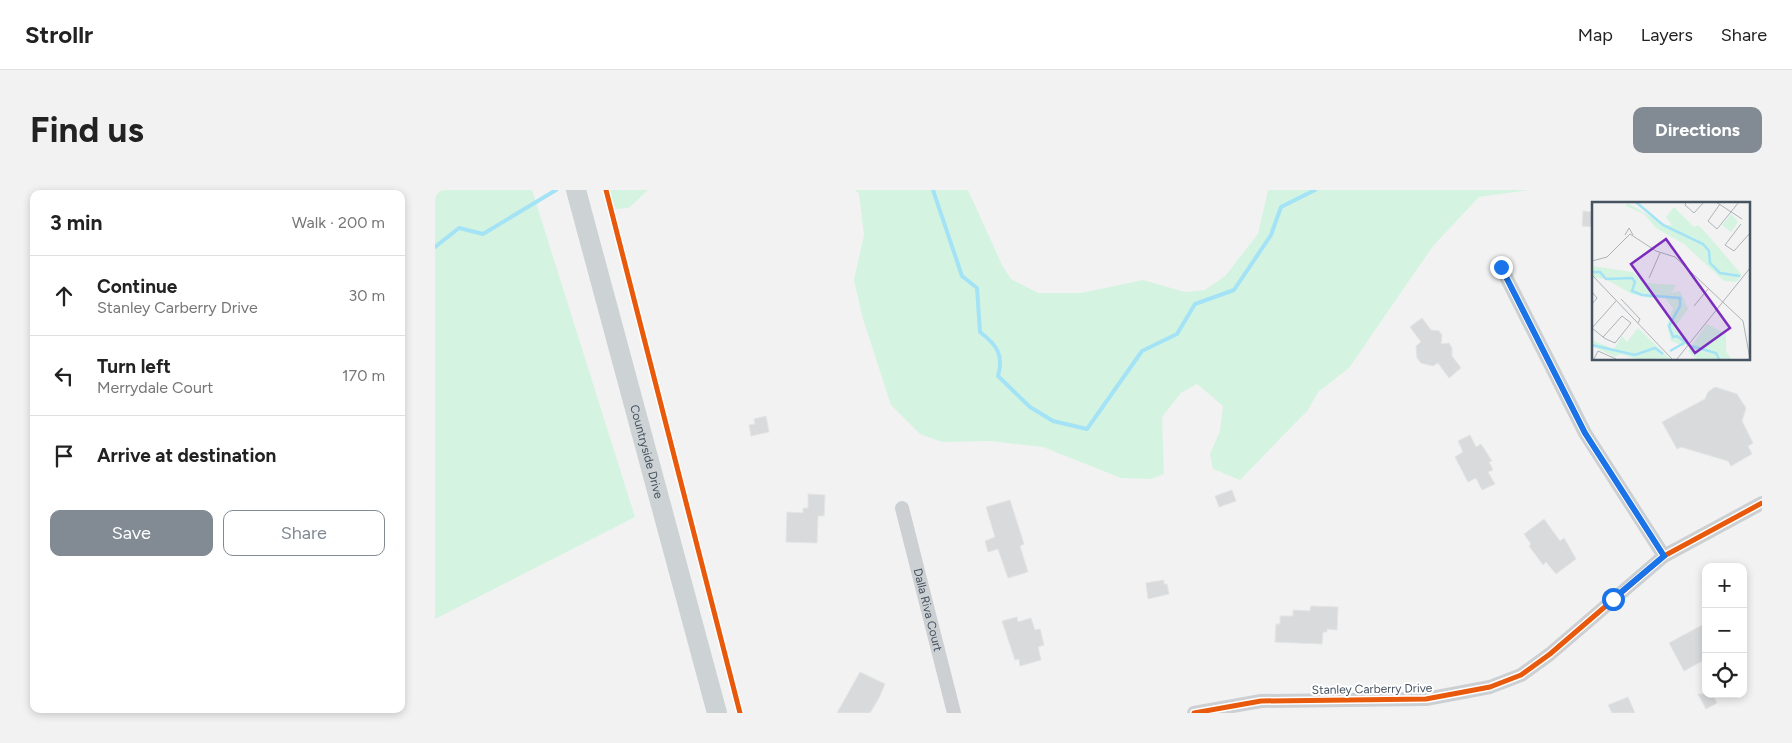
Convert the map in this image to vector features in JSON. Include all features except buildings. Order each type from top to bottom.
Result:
[{"type":"main road","name":"Countryside Drive","points":[[578,196],[717,713]]},
{"type":"street","points":[[1501,267],[1585,433],[1664,556]]},
{"type":"street","name":"Stanley Carberry Drive","points":[[1194,713],[1261,701],[1426,699],[1490,687],[1521,675],[1550,654],[1664,556],[1762,503]]},
{"type":"street","name":"Dalla Riva Court","points":[[902,508],[954,713]]},
{"type":"green space","points":[[435,190],[532,190],[635,517],[435,619]]},
{"type":"green space","points":[[606,190],[648,190],[629,208],[616,209]]},
{"type":"green space","points":[[855,190],[968,190],[1003,267],[1011,279],[1038,293],[1081,293],[1143,280],[1185,292],[1205,290],[1225,276],[1258,234],[1268,190],[1530,190],[1479,197],[1433,246],[1349,368],[1318,392],[1308,410],[1240,480],[1213,469],[1210,454],[1220,431],[1223,406],[1197,384],[1181,393],[1162,417],[1164,474],[1151,479],[1121,478],[1043,447],[990,441],[942,442],[920,434],[891,405],[863,319],[854,280],[864,235],[859,194]]},
{"type":"waterway","points":[[435,247],[459,228],[483,234],[556,190]]},
{"type":"waterway","points":[[933,190],[962,276],[977,288],[980,332],[991,341],[998,351],[1000,362],[998,376],[1030,407],[1053,421],[1087,429],[1142,351],[1177,334],[1195,304],[1234,290],[1271,235],[1281,207],[1315,190]]},
{"type":"cycle path","points":[[606,190],[740,713]]},
{"type":"cycle path","points":[[1501,267],[1585,433],[1664,556]]},
{"type":"cycle path","points":[[1194,713],[1261,701],[1426,699],[1490,687],[1521,675],[1550,654],[1664,556],[1762,503]]},
{"type":"route","points":[[1501,267],[1585,433],[1664,556],[1613,599]]}]
